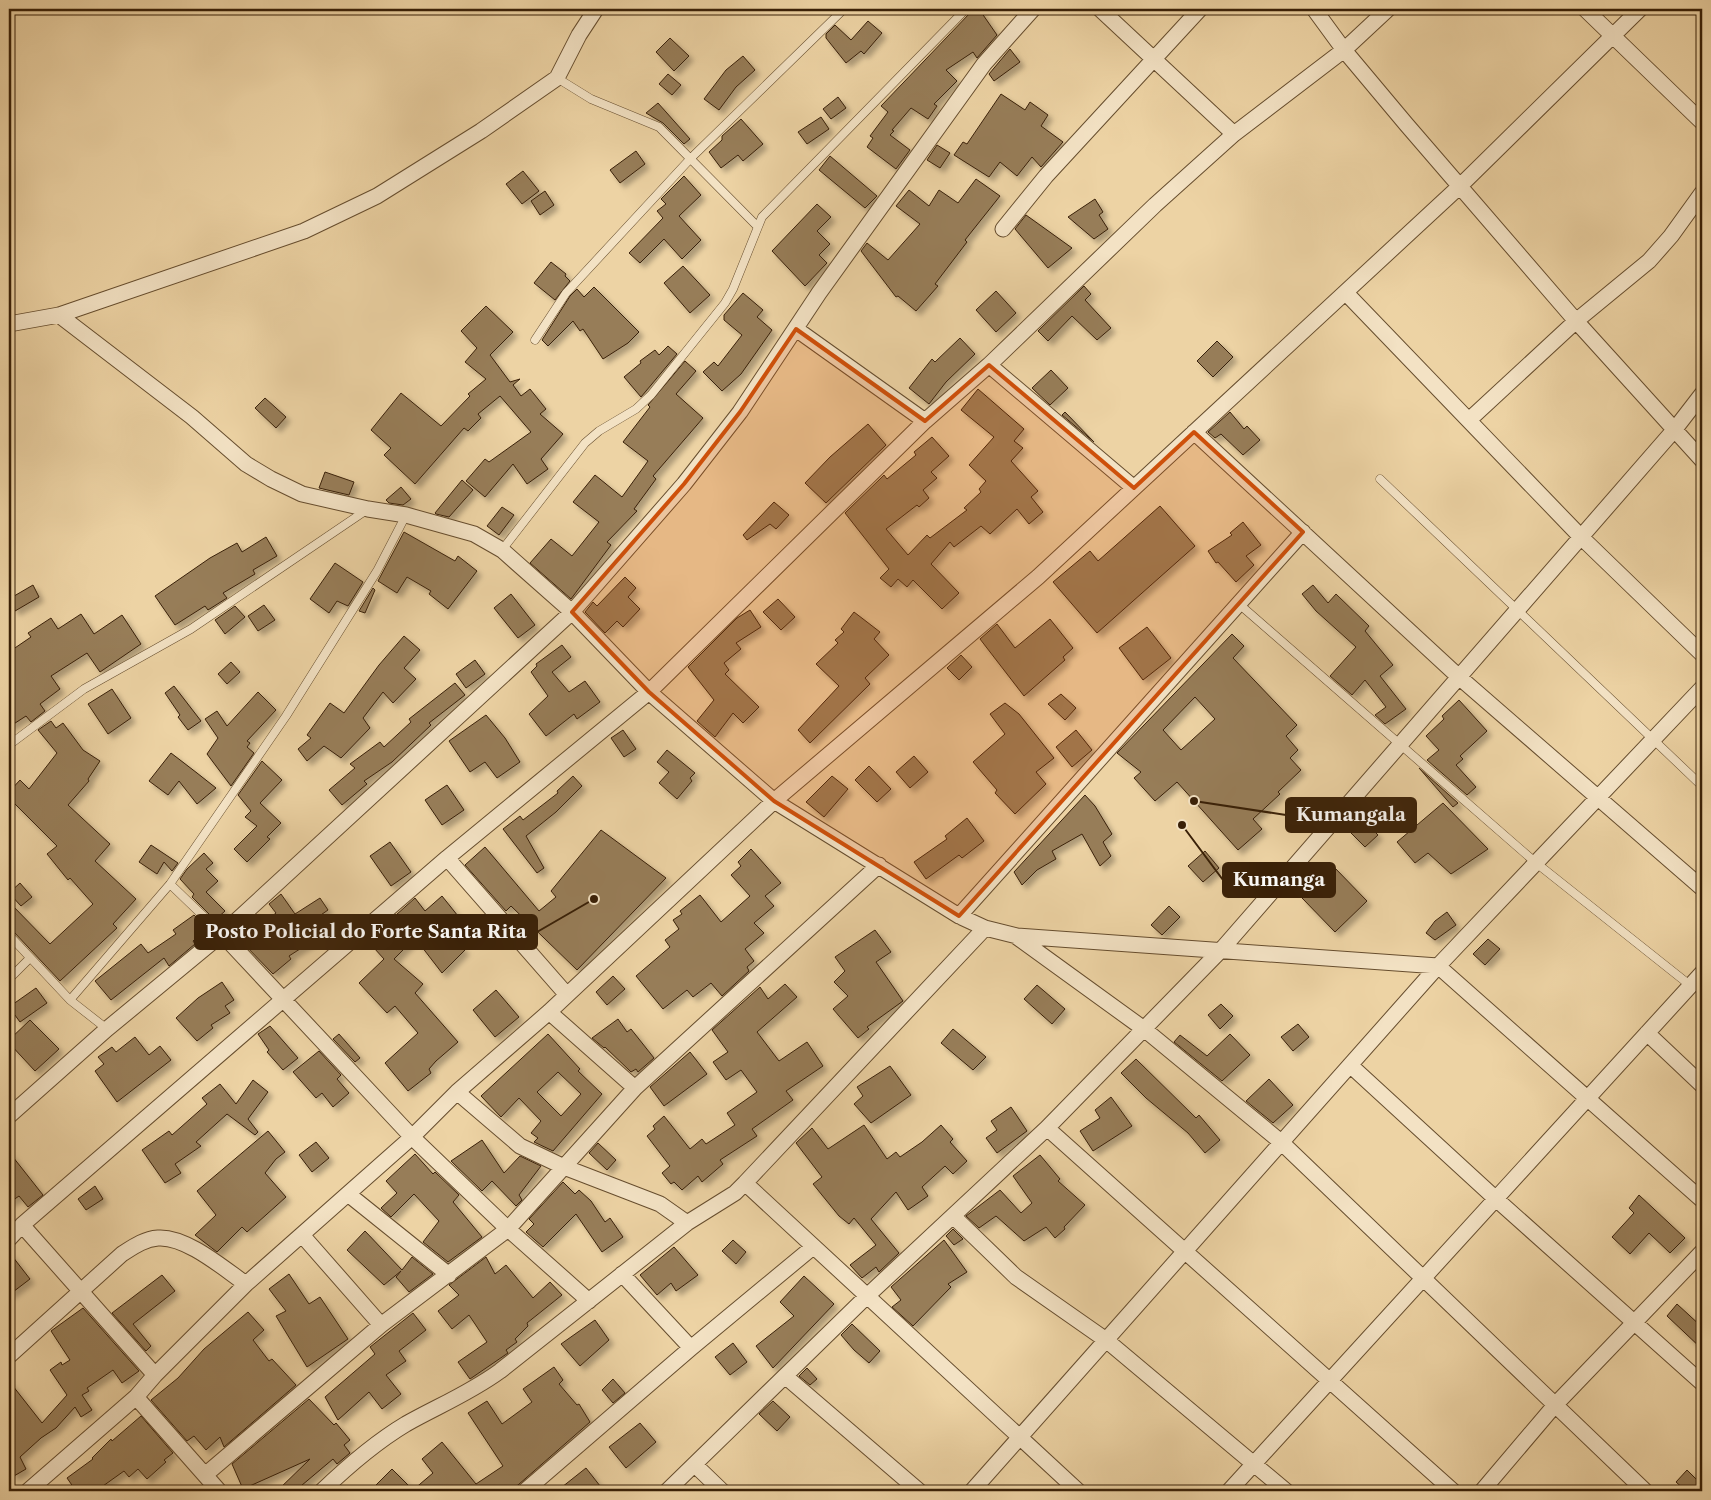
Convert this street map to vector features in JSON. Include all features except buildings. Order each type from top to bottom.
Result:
[{"type":"street","points":[[9,324],[59,315],[304,231],[339,216],[377,196],[481,132],[557,78],[579,35],[596,9]]},
{"type":"street","points":[[9,1116],[107,1028],[222,934],[572,612],[684,484],[740,412],[796,329],[984,64],[1033,9]]},
{"type":"street","points":[[1100,9],[1234,134]]},
{"type":"street","points":[[1003,229],[1046,176],[1200,9]]},
{"type":"street","points":[[1314,9],[1344,50],[1576,321],[1702,460]]},
{"type":"street","points":[[9,1239],[22,1225],[447,858],[649,692],[925,421],[989,365],[1155,205],[1234,134],[1344,50],[1388,9]]},
{"type":"street","points":[[1585,9],[1614,34],[1702,122]]},
{"type":"street","points":[[28,1491],[136,1398],[155,1375],[246,1284],[412,1137],[457,1092],[549,1012],[774,801],[1038,576],[1134,488],[1460,186],[1640,9]]},
{"type":"street","points":[[1468,420],[1576,321],[1649,261],[1671,236],[1702,193]]},
{"type":"street","points":[[1346,293],[1581,537],[1702,654]]},
{"type":"street","points":[[59,315],[178,406],[246,464],[302,494],[368,509],[406,515],[474,534],[502,550],[572,612],[649,692],[774,801],[879,865],[932,901],[959,916],[985,928],[1017,936],[1438,966],[1702,1200]]},
{"type":"street","points":[[796,329],[925,421]]},
{"type":"street","points":[[989,365],[1134,488]]},
{"type":"street","points":[[667,1491],[866,1297],[1047,1128],[1222,950],[1675,429],[1702,394]]},
{"type":"street","points":[[1194,432],[1459,677],[1702,888]]},
{"type":"street","points":[[959,916],[1303,532]]},
{"type":"street","points":[[972,1491],[1438,966],[1702,688]]},
{"type":"street","points":[[447,858],[567,995]]},
{"type":"street","points":[[205,1475],[381,1325],[508,1229],[635,1088],[879,865]]},
{"type":"street","points":[[322,1491],[342,1472],[407,1424],[478,1387],[687,1223],[735,1193],[985,928]]},
{"type":"street","points":[[222,934],[412,1137],[508,1229],[589,1301]]},
{"type":"street","points":[[1017,936],[1144,1028],[1281,1142],[1422,1280],[1645,1491]]},
{"type":"street","points":[[1230,1491],[1702,973]]},
{"type":"street","points":[[549,1012],[635,1088]]},
{"type":"street","points":[[1648,1033],[1702,1085]]},
{"type":"street","points":[[1350,1065],[1496,1199],[1702,1383]]},
{"type":"street","points":[[457,1092],[520,1146],[564,1167],[660,1204],[687,1223]]},
{"type":"street","points":[[1047,1128],[1186,1250],[1452,1491]]},
{"type":"street","points":[[745,1183],[866,1297],[1078,1491]]},
{"type":"street","points":[[348,1194],[449,1275]]},
{"type":"street","points":[[953,1216],[1016,1278],[1106,1340],[1286,1491]]},
{"type":"street","points":[[22,1225],[155,1375]]},
{"type":"street","points":[[302,1235],[381,1325]]},
{"type":"street","points":[[9,1356],[122,1254],[143,1241],[158,1238],[183,1242],[246,1284]]},
{"type":"street","points":[[525,1491],[691,1348],[813,1247]]},
{"type":"street","points":[[1482,1491],[1555,1405],[1635,1324],[1702,1252]]},
{"type":"street","points":[[622,1274],[691,1348]]},
{"type":"street","points":[[785,1376],[919,1491]]},
{"type":"street","points":[[136,1398],[219,1491]]},
{"type":"street","points":[[695,1465],[722,1491]]},
{"type":"lane","points":[[535,340],[566,292],[691,158],[844,9]]},
{"type":"lane","points":[[502,550],[585,443],[599,431],[636,408],[650,395],[725,303],[762,217],[966,9]]},
{"type":"lane","points":[[557,78],[591,99],[659,128],[757,226]]},
{"type":"lane","points":[[1380,479],[1517,612],[1702,786]]},
{"type":"lane","points":[[9,745],[84,689],[191,629],[368,509]]},
{"type":"lane","points":[[70,1000],[170,884],[291,708],[377,571],[406,515]]},
{"type":"lane","points":[[1239,604],[1399,746],[1535,862],[1691,986]]},
{"type":"lane","points":[[170,884],[222,934]]},
{"type":"lane","points":[[9,935],[70,1000],[107,1028]]},
{"type":"lane","points":[[9,979],[30,958]]},
{"type":"highlighted area","points":[[796,329],[925,421],[989,365],[1134,488],[1194,432],[1303,532],[959,916],[774,801],[649,692],[572,612],[684,484],[740,412]]},
{"type":"place","name":"Kumangala","points":[[1194,801]]},
{"type":"place","name":"Kumanga","points":[[1182,825]]},
{"type":"place","name":"Posto Policial do Forte Santa Rita","points":[[594,899]]}]
